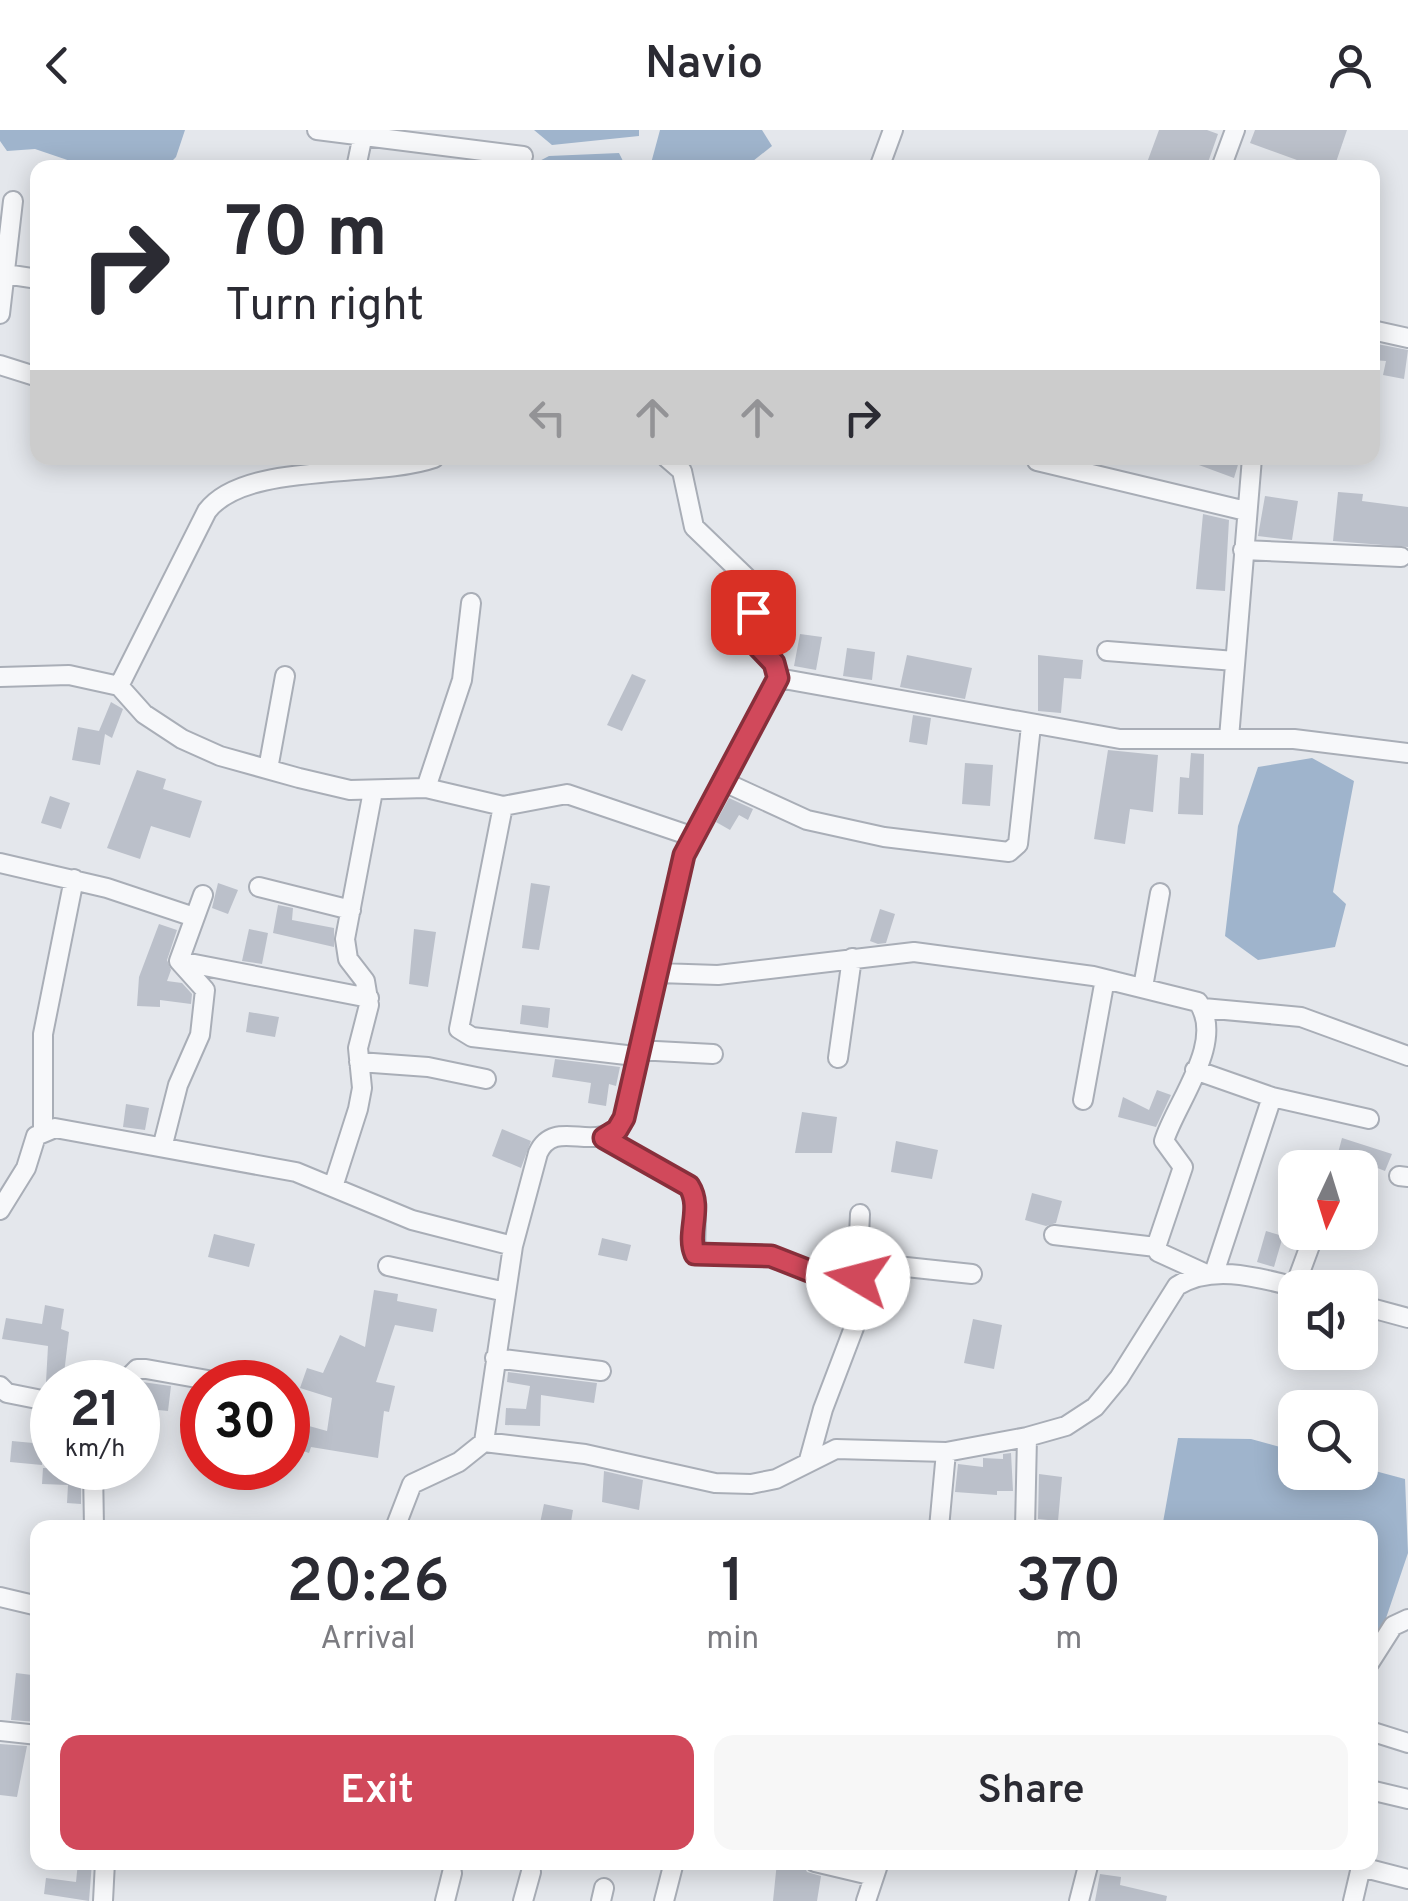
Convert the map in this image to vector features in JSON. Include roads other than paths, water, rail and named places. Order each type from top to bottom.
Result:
[{"type":"street","points":[[318,130],[523,156]]},
{"type":"street","points":[[882,160],[893,130]]},
{"type":"street","points":[[1224,160],[1235,130]]},
{"type":"street","points":[[358,160],[363,133]]},
{"type":"street","points":[[0,314],[14,201]]},
{"type":"street","points":[[3,284],[30,280]]},
{"type":"street","points":[[1380,332],[1408,338]]},
{"type":"street","points":[[0,366],[30,375]]},
{"type":"street","points":[[119,686],[214,502],[276,476],[348,465]]},
{"type":"street","points":[[604,1138],[617,1130],[624,1118],[636,1053],[692,836],[778,678],[774,663],[752,640],[749,580],[694,528],[676,465]]},
{"type":"street","points":[[1054,465],[1246,511]]},
{"type":"street","points":[[1230,738],[1251,465]]},
{"type":"street","points":[[1243,550],[1401,557]]},
{"type":"street","points":[[426,788],[462,680],[471,604]]},
{"type":"street","points":[[1106,651],[1235,662]]},
{"type":"street","points":[[0,677],[69,675],[119,686],[144,714],[182,739],[268,769],[350,790],[426,788],[503,806],[567,794],[692,836]]},
{"type":"street","points":[[268,769],[285,676]]},
{"type":"street","points":[[778,678],[1120,739],[1351,743],[1408,753]]},
{"type":"street","points":[[722,782],[807,820],[884,838],[1009,852],[1018,844],[1031,726]]},
{"type":"street","points":[[332,1188],[362,1088],[358,1062],[368,998],[365,981],[345,951],[373,791]]},
{"type":"street","points":[[503,806],[459,1029],[472,1037],[636,1053],[713,1054]]},
{"type":"street","points":[[0,863],[74,880],[194,917]]},
{"type":"street","points":[[0,1210],[43,1130],[44,1034],[74,880]]},
{"type":"street","points":[[259,887],[351,910]]},
{"type":"street","points":[[1143,987],[1160,893]]},
{"type":"street","points":[[180,961],[203,895]]},
{"type":"street","points":[[658,973],[718,976],[852,958],[943,954],[1178,994],[1203,1008],[1301,1017],[1408,1056]]},
{"type":"street","points":[[838,1058],[852,958]]},
{"type":"street","points":[[180,961],[368,998]]},
{"type":"street","points":[[162,1144],[178,1085],[205,1017],[205,990],[180,961]]},
{"type":"street","points":[[1084,1100],[1105,979]]},
{"type":"street","points":[[1203,1008],[1206,1035],[1164,1142],[1183,1168],[1156,1247],[1158,1252],[1209,1273],[1278,1284]]},
{"type":"street","points":[[358,1062],[428,1067],[486,1080]]},
{"type":"street","points":[[1195,1070],[1272,1097],[1369,1119]]},
{"type":"street","points":[[484,1442],[586,1454],[716,1483],[764,1483],[809,1460],[848,1447],[946,1452],[1066,1426],[1095,1406],[1119,1378],[1178,1286],[1209,1273],[1272,1097]]},
{"type":"street","points":[[43,1130],[72,1129],[296,1172],[412,1220],[513,1246]]},
{"type":"street","points":[[398,1520],[412,1484],[459,1462],[484,1442],[513,1246],[540,1146],[560,1136],[604,1138],[689,1186],[696,1208],[692,1248],[695,1254],[771,1256],[817,1274],[859,1270],[972,1274]]},
{"type":"street","points":[[809,1460],[822,1409],[855,1325],[860,1214]]},
{"type":"street","points":[[1054,1236],[1156,1247]]},
{"type":"street","points":[[388,1266],[506,1292]]},
{"type":"street","points":[[1378,1309],[1408,1318]]},
{"type":"street","points":[[495,1358],[601,1371]]},
{"type":"street","points":[[0,1386],[8,1393],[30,1398]]},
{"type":"street","points":[[1025,1520],[1027,1437]]},
{"type":"street","points":[[940,1520],[946,1452]]},
{"type":"street","points":[[94,1490],[94,1520]]},
{"type":"street","points":[[0,1596],[30,1604]]},
{"type":"street","points":[[1378,1649],[1393,1626],[1408,1619]]},
{"type":"street","points":[[0,1731],[30,1734]]},
{"type":"street","points":[[1378,1733],[1408,1743]]},
{"type":"street","points":[[1378,1792],[1408,1800]]},
{"type":"street","points":[[103,1901],[105,1870]]},
{"type":"street","points":[[664,1901],[672,1870]]},
{"type":"street","points":[[866,1901],[876,1870]]},
{"type":"street","points":[[1080,1901],[1087,1870]]},
{"type":"street","points":[[1354,1901],[1360,1870]]},
{"type":"street","points":[[1377,1870],[1408,1878]]},
{"type":"street","points":[[524,1901],[531,1872]]},
{"type":"street","points":[[444,1901],[452,1874]]},
{"type":"water","points":[[0,130],[185,130],[173,160],[67,160],[35,149],[7,151],[0,141]]},
{"type":"water","points":[[534,130],[639,130],[639,136],[552,145]]},
{"type":"water","points":[[660,130],[762,130],[772,146],[754,160],[652,160]]},
{"type":"water","points":[[619,153],[622,160],[541,160],[549,156]]},
{"type":"water","points":[[1312,758],[1354,781],[1333,892],[1346,904],[1335,947],[1258,960],[1225,936],[1238,826],[1258,767]]},
{"type":"water","points":[[1178,1438],[1251,1439],[1278,1446],[1278,1490],[1378,1490],[1378,1472],[1405,1479],[1408,1553],[1378,1640],[1378,1520],[1163,1520]]}]
